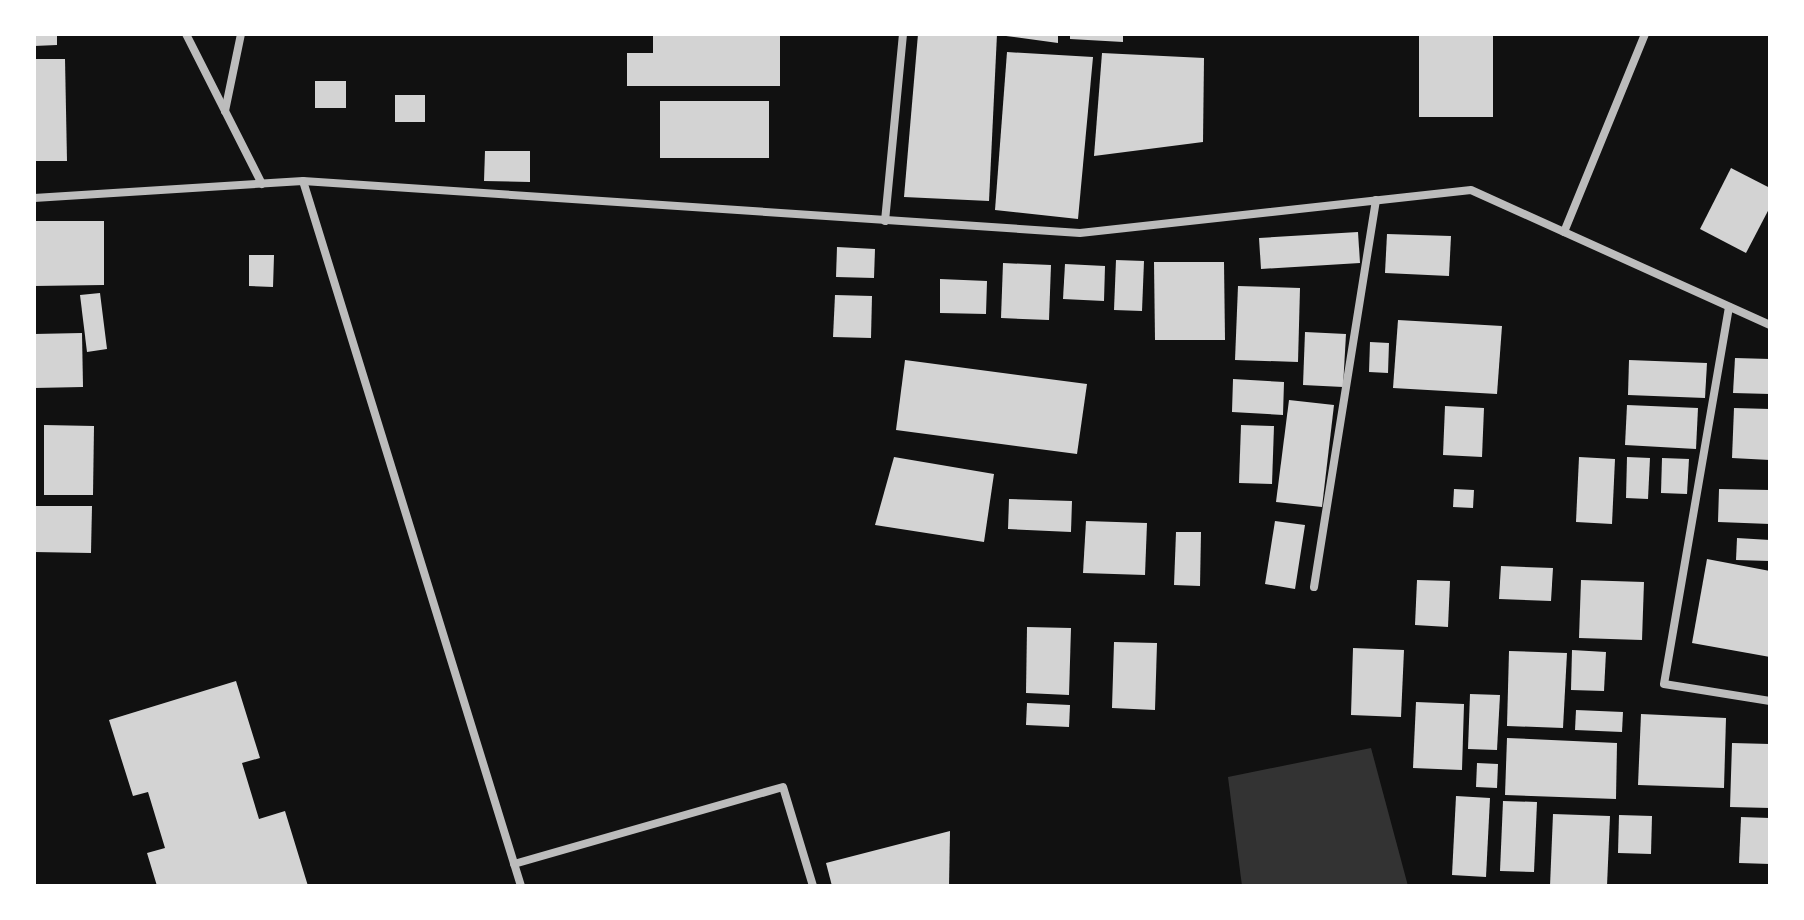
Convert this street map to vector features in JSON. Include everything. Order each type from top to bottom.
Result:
[{"type":"street","points":[[186,34],[262,184]]},
{"type":"street","points":[[225,112],[241,34]]},
{"type":"street","points":[[885,221],[903,34]]},
{"type":"street","points":[[1564,232],[1645,34]]},
{"type":"street","points":[[303,181],[521,886]]},
{"type":"street","points":[[34,198],[303,181],[1080,233],[1471,190],[1770,325]]},
{"type":"street","points":[[1314,587],[1376,200]]},
{"type":"street","points":[[1729,307],[1664,684],[1770,701]]},
{"type":"street","points":[[514,864],[783,787],[813,886]]},
{"type":"shaded area","points":[[1371,748],[1408,886],[1242,886],[1228,777]]},
{"type":"building","points":[[34,34],[57,34],[57,45],[34,46]]},
{"type":"building","points":[[653,34],[780,34],[780,86],[627,86],[627,53],[653,53]]},
{"type":"building","points":[[918,34],[997,34],[989,201],[904,197]]},
{"type":"building","points":[[1058,34],[1058,43],[1006,36]]},
{"type":"building","points":[[1070,34],[1123,34],[1123,42],[1070,39]]},
{"type":"building","points":[[1419,34],[1493,34],[1493,117],[1419,117]]},
{"type":"building","points":[[1007,52],[1093,57],[1078,219],[995,210]]},
{"type":"building","points":[[1102,53],[1204,58],[1203,142],[1094,156]]},
{"type":"building","points":[[34,59],[65,59],[67,161],[34,161]]},
{"type":"building","points":[[315,81],[346,81],[346,108],[315,108]]},
{"type":"building","points":[[395,95],[425,95],[425,122],[395,122]]},
{"type":"building","points":[[660,101],[769,101],[769,158],[660,158]]},
{"type":"building","points":[[485,151],[530,151],[530,182],[484,181]]},
{"type":"building","points":[[1731,168],[1770,188],[1770,207],[1746,253],[1700,229]]},
{"type":"building","points":[[34,221],[104,221],[104,285],[34,286]]},
{"type":"building","points":[[1358,232],[1360,263],[1261,269],[1259,238]]},
{"type":"building","points":[[1387,234],[1451,236],[1449,276],[1385,273]]},
{"type":"building","points":[[837,247],[875,249],[874,278],[836,277]]},
{"type":"building","points":[[249,255],[274,255],[273,287],[249,286]]},
{"type":"building","points":[[1116,260],[1144,261],[1142,311],[1114,310]]},
{"type":"building","points":[[1154,262],[1224,262],[1225,340],[1155,340]]},
{"type":"building","points":[[1003,263],[1051,265],[1049,320],[1001,318]]},
{"type":"building","points":[[1065,264],[1105,266],[1104,301],[1063,299]]},
{"type":"building","points":[[940,279],[987,281],[986,314],[940,313]]},
{"type":"building","points":[[1238,286],[1300,288],[1298,362],[1235,360]]},
{"type":"building","points":[[100,293],[107,349],[87,352],[80,295]]},
{"type":"building","points":[[835,295],[872,296],[871,338],[833,337]]},
{"type":"building","points":[[1398,320],[1502,326],[1497,394],[1393,388]]},
{"type":"building","points":[[1305,332],[1346,334],[1343,387],[1303,385]]},
{"type":"building","points":[[82,333],[83,387],[34,388],[34,334]]},
{"type":"building","points":[[1370,342],[1389,343],[1388,373],[1369,372]]},
{"type":"building","points":[[1735,358],[1770,359],[1770,394],[1733,393]]},
{"type":"building","points":[[905,360],[1087,384],[1077,454],[896,430]]},
{"type":"building","points":[[1629,360],[1707,363],[1705,398],[1628,395]]},
{"type":"building","points":[[1233,379],[1284,382],[1283,415],[1232,412]]},
{"type":"building","points":[[1289,400],[1334,405],[1322,507],[1276,502]]},
{"type":"building","points":[[1627,405],[1698,408],[1696,449],[1625,445]]},
{"type":"building","points":[[1445,406],[1484,408],[1482,457],[1443,455]]},
{"type":"building","points":[[1734,408],[1770,409],[1770,460],[1732,458]]},
{"type":"building","points":[[44,425],[94,426],[93,495],[44,495]]},
{"type":"building","points":[[1241,425],[1274,426],[1272,484],[1239,483]]},
{"type":"building","points":[[894,457],[994,474],[984,542],[875,525]]},
{"type":"building","points":[[1579,457],[1615,459],[1612,524],[1576,522]]},
{"type":"building","points":[[1627,457],[1650,458],[1648,499],[1626,498]]},
{"type":"building","points":[[1662,458],[1689,459],[1687,494],[1661,493]]},
{"type":"building","points":[[1454,489],[1474,490],[1473,508],[1453,507]]},
{"type":"building","points":[[1719,489],[1770,490],[1770,524],[1718,522]]},
{"type":"building","points":[[1009,499],[1072,501],[1071,532],[1008,529]]},
{"type":"building","points":[[34,506],[92,506],[91,553],[34,552]]},
{"type":"building","points":[[1086,521],[1147,523],[1145,575],[1083,573]]},
{"type":"building","points":[[1275,521],[1305,525],[1295,589],[1265,584]]},
{"type":"building","points":[[1176,532],[1201,532],[1200,586],[1174,585]]},
{"type":"building","points":[[1737,538],[1770,540],[1770,561],[1736,560]]},
{"type":"building","points":[[1707,559],[1770,571],[1770,657],[1692,643]]},
{"type":"building","points":[[1501,566],[1553,568],[1551,601],[1499,599]]},
{"type":"building","points":[[1417,580],[1450,581],[1448,627],[1415,625]]},
{"type":"building","points":[[1581,580],[1644,582],[1642,640],[1579,638]]},
{"type":"building","points":[[1027,627],[1071,628],[1069,695],[1026,693]]},
{"type":"building","points":[[1114,642],[1157,643],[1155,710],[1112,708]]},
{"type":"building","points":[[1353,648],[1404,650],[1401,717],[1351,715]]},
{"type":"building","points":[[1572,650],[1606,652],[1604,691],[1571,690]]},
{"type":"building","points":[[1509,651],[1567,653],[1563,728],[1507,726]]},
{"type":"building","points":[[236,681],[260,758],[242,763],[259,819],[285,811],[308,886],[157,886],[147,853],[165,848],[148,792],[133,796],[109,720]]},
{"type":"building","points":[[1470,694],[1500,695],[1497,750],[1468,749]]},
{"type":"building","points":[[1416,702],[1464,704],[1462,770],[1413,768]]},
{"type":"building","points":[[1027,703],[1070,705],[1069,727],[1026,725]]},
{"type":"building","points":[[1576,710],[1623,712],[1622,732],[1575,730]]},
{"type":"building","points":[[1641,714],[1726,718],[1724,788],[1638,785]]},
{"type":"building","points":[[1507,738],[1617,743],[1616,799],[1505,795]]},
{"type":"building","points":[[1732,743],[1770,744],[1770,808],[1730,807]]},
{"type":"building","points":[[1477,763],[1498,764],[1497,788],[1476,787]]},
{"type":"building","points":[[1456,796],[1490,798],[1486,877],[1452,875]]},
{"type":"building","points":[[1503,801],[1537,802],[1534,872],[1500,871]]},
{"type":"building","points":[[1553,814],[1610,816],[1607,886],[1550,886]]},
{"type":"building","points":[[1619,815],[1652,816],[1651,854],[1618,853]]},
{"type":"building","points":[[1741,817],[1770,818],[1770,864],[1739,863]]},
{"type":"building","points":[[950,831],[949,886],[832,886],[826,863]]}]
